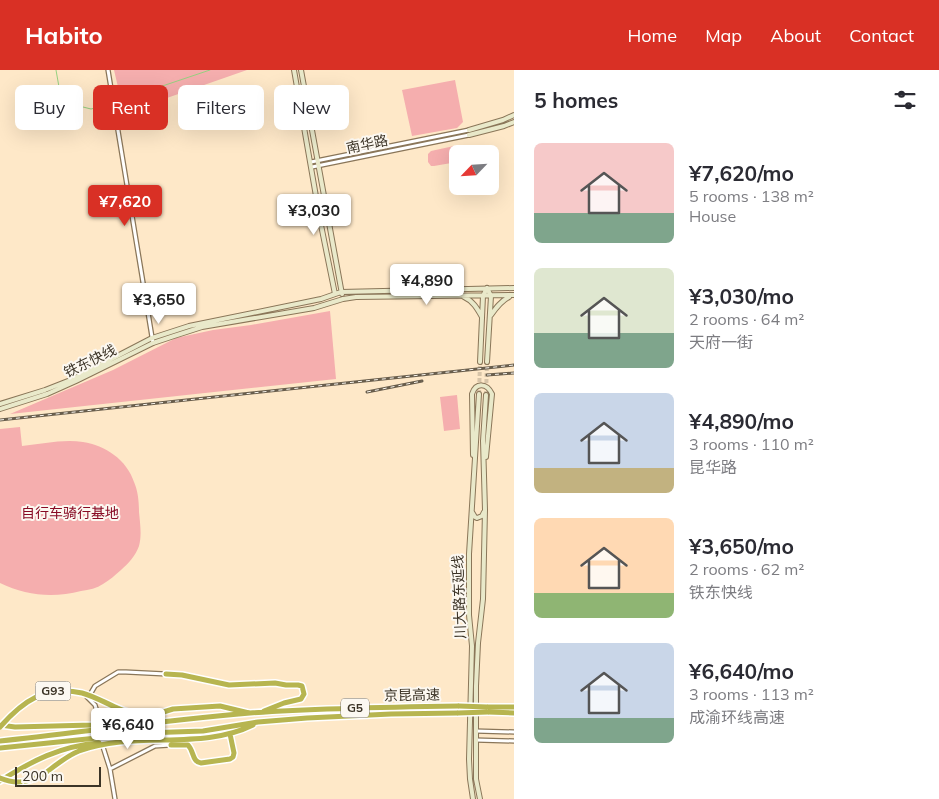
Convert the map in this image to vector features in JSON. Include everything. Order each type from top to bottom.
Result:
[{"type":"highway","points":[[166,674],[182,675],[229,685],[275,683],[302,686],[304,694],[301,699],[284,703],[260,713]]},
{"type":"highway","name":"G93","points":[[0,726],[13,712],[26,703],[39,695],[50,692],[82,693],[138,715],[160,713]]},
{"type":"highway","name":"G5","points":[[0,726],[92,725],[141,719],[173,709],[220,706],[251,713]]},
{"type":"highway","name":"京昆高速","points":[[251,713],[375,707],[459,706],[514,713]]},
{"type":"highway","name":"京昆高速","points":[[0,748],[145,733],[203,731],[258,722],[316,717],[458,713],[514,708]]},
{"type":"highway","points":[[0,741],[117,726],[251,713]]},
{"type":"highway","name":"G5","points":[[0,779],[25,782],[36,779],[70,756],[100,745],[147,739],[172,740],[213,737],[241,731],[258,722]]},
{"type":"highway","points":[[171,745],[188,745],[194,760],[201,763],[230,759],[234,753],[230,734]]},
{"type":"highway","points":[[0,779],[44,756],[63,750],[124,741]]},
{"type":"main road","points":[[294,70],[336,302]]},
{"type":"main road","points":[[301,70],[343,298],[512,295]]},
{"type":"main road","points":[[468,130],[514,116]]},
{"type":"main road","name":"南华路","points":[[469,135],[514,122]]},
{"type":"main road","points":[[487,288],[491,296],[487,362]]},
{"type":"main road","points":[[480,362],[483,296],[487,288]]},
{"type":"main road","name":"铁东快线","points":[[0,409],[47,394],[76,381],[165,333],[189,326],[321,299],[341,292],[514,288]]},
{"type":"main road","points":[[490,317],[504,299],[512,295]]},
{"type":"main road","points":[[462,296],[470,300],[482,317]]},
{"type":"main road","name":"铁东快线","points":[[0,404],[73,379],[152,340],[202,327],[314,308],[343,298]]},
{"type":"main road","points":[[474,472],[472,394],[476,387],[482,385],[488,387],[492,394],[484,472]]},
{"type":"main road","name":"川大路东延线","points":[[473,799],[469,759],[472,646],[468,615],[471,510],[479,394]]},
{"type":"main road","name":"川大路东延线","points":[[480,799],[476,778],[476,686],[483,599],[485,510],[483,441],[486,395]]},
{"type":"main road","points":[[471,510],[477,518],[482,516],[485,510]]},
{"type":"street","points":[[108,70],[152,340]]},
{"type":"street","points":[[310,162],[468,130]]},
{"type":"street","name":"南华路","points":[[312,167],[469,135]]},
{"type":"street","points":[[100,722],[96,705],[86,696],[95,686],[118,672],[166,674]]},
{"type":"street","points":[[476,731],[514,732]]},
{"type":"street","points":[[476,740],[514,741]]},
{"type":"street","points":[[110,770],[155,746],[171,745]]},
{"type":"street","points":[[103,747],[110,770],[115,799]]},
{"type":"green space","points":[[114,70],[247,70],[204,85],[178,85],[178,94],[168,98],[168,85],[117,85]]},
{"type":"green space","points":[[455,80],[463,122],[457,128],[412,136],[402,90]]},
{"type":"green space","points":[[449,147],[449,163],[431,166],[428,162],[428,154],[431,151]]},
{"type":"green space","points":[[330,311],[336,379],[10,414],[113,370],[176,338]]},
{"type":"green space","points":[[457,395],[460,429],[444,431],[440,397]]},
{"type":"green space","name":"自行车骑行基地","points":[[20,427],[22,446],[68,441],[99,446],[121,460],[131,474],[138,500],[141,533],[139,546],[134,556],[126,565],[101,585],[61,595],[50,595],[20,591],[0,583],[0,429]]},
{"type":"waterway","points":[[56,70],[59,87],[69,99],[79,106],[91,109],[210,70]]},
{"type":"tunnel","points":[[479,394],[480,362]]},
{"type":"tunnel","points":[[486,395],[487,362]]},
{"type":"railway","points":[[0,420],[514,365]]},
{"type":"railway","points":[[487,375],[514,373]]},
{"type":"railway","points":[[367,392],[422,381]]}]
